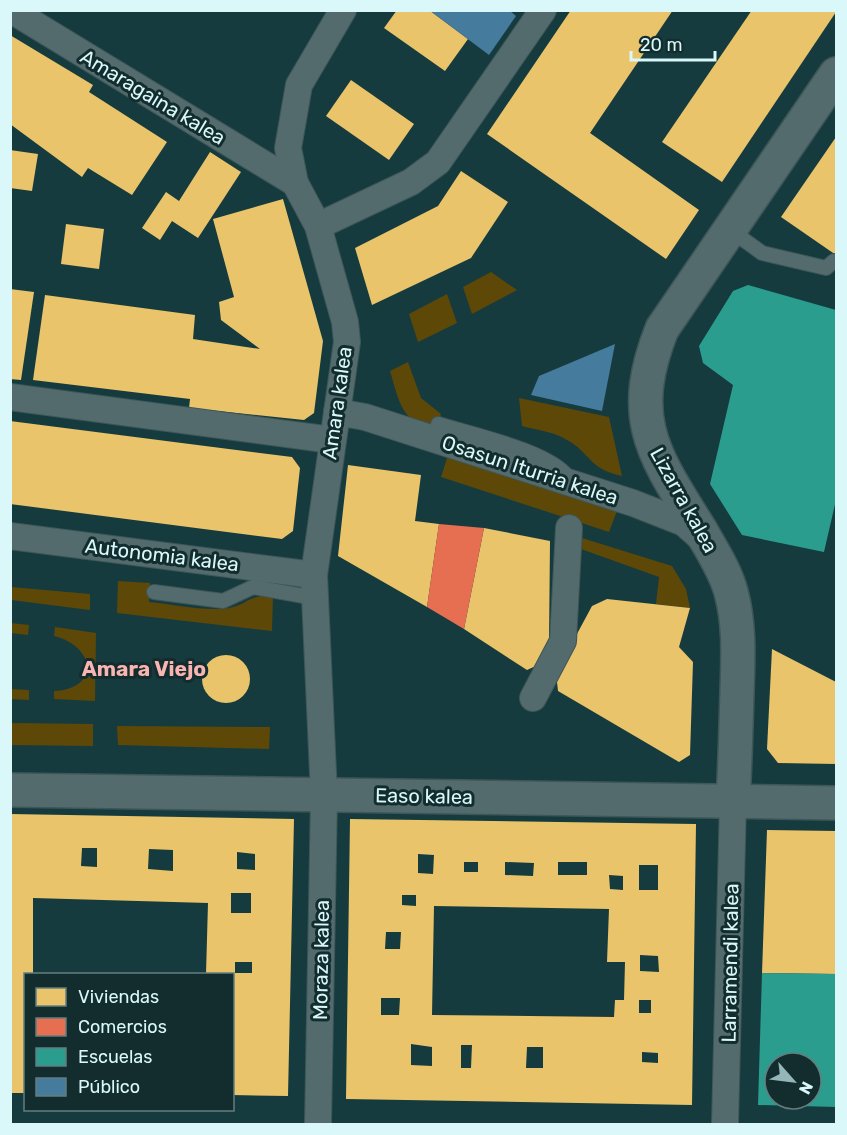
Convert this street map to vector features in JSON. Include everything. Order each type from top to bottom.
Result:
[{"type":"main road","name":"Lizarra kalea","points":[[733,801],[737,625],[729,586],[712,550],[665,472],[651,443],[644,410],[652,355],[662,329],[837,74]]},
{"type":"main road","name":"Easo kalea","points":[[10,790],[837,803]]},
{"type":"street","name":"Amaragaina kalea","points":[[11,10],[294,183]]},
{"type":"street","points":[[294,183],[288,148],[299,85],[343,10]]},
{"type":"street","points":[[318,226],[411,182],[438,162],[543,10]]},
{"type":"street","name":"Amara kalea","points":[[294,183],[318,226],[345,322],[345,368],[332,440],[315,586],[324,795]]},
{"type":"street","points":[[10,397],[332,440]]},
{"type":"street","name":"Osasun Iturria kalea","points":[[337,412],[365,417],[570,481],[684,523],[712,550]]},
{"type":"street","points":[[533,698],[563,641],[569,528]]},
{"type":"street","name":"Autonomia kalea","points":[[10,536],[315,586]]},
{"type":"street","name":"Moraza kalea","points":[[318,1125],[324,795]]},
{"type":"street","name":"Larramendi kalea","points":[[725,1125],[733,801]]},
{"type":"lane","points":[[729,229],[762,253],[826,268],[834,261]]},
{"type":"lane","points":[[438,424],[538,456],[556,464],[570,481]]},
{"type":"lane","points":[[154,592],[223,601],[253,587],[315,586]]},
{"type":"shaded area","points":[[491,272],[517,290],[472,314],[463,287]]},
{"type":"shaded area","points":[[447,294],[457,323],[418,342],[409,314]]},
{"type":"shaded area","points":[[408,362],[421,398],[441,414],[434,432],[414,421],[399,401],[390,371]]},
{"type":"shaded area","points":[[519,398],[609,417],[622,476],[602,469],[575,445],[562,437],[522,426]]},
{"type":"shaded area","points":[[448,455],[617,511],[609,532],[441,477]]},
{"type":"shaded area","points":[[582,538],[672,566],[686,589],[690,608],[656,604],[659,577],[581,549]]},
{"type":"shaded area","points":[[118,581],[150,583],[149,602],[200,608],[229,608],[253,598],[273,596],[272,631],[117,613]]},
{"type":"shaded area","points":[[11,587],[90,594],[90,610],[11,600]]},
{"type":"shaded area","points":[[10,623],[29,625],[28,635],[11,633]]},
{"type":"shaded area","points":[[55,627],[96,633],[95,701],[54,699],[54,691],[80,683],[87,666],[78,649],[68,641],[54,636]]},
{"type":"shaded area","points":[[11,689],[29,690],[29,700],[11,699]]},
{"type":"shaded area","points":[[11,723],[93,724],[93,746],[11,745]]},
{"type":"shaded area","points":[[117,726],[270,727],[269,749],[118,745]]},
{"type":"building: Viviendas","points":[[397,10],[429,10],[468,39],[445,71],[384,28]]},
{"type":"building: Viviendas","points":[[571,10],[673,10],[590,133],[699,210],[666,259],[487,134]]},
{"type":"building: Viviendas","points":[[752,10],[836,12],[722,182],[662,142]]},
{"type":"building: Viviendas","points":[[10,35],[93,85],[89,92],[167,142],[132,195],[88,168],[82,177],[10,124]]},
{"type":"building: Viviendas","points":[[351,80],[414,124],[389,160],[326,116]]},
{"type":"building: Viviendas","points":[[836,137],[836,255],[781,217]]},
{"type":"building: Viviendas","points":[[10,150],[38,154],[32,191],[10,188]]},
{"type":"building: Viviendas","points":[[210,152],[241,172],[198,238],[172,221],[160,240],[142,228],[166,192],[179,201]]},
{"type":"building: Viviendas","points":[[461,171],[508,202],[471,258],[372,305],[355,248],[438,206]]},
{"type":"building: Viviendas","points":[[283,199],[323,341],[314,413],[304,420],[189,408],[190,399],[33,380],[45,295],[195,315],[193,339],[260,349],[221,320],[219,302],[234,297],[213,219]]},
{"type":"building: Viviendas","points":[[66,224],[104,229],[99,269],[61,264]]},
{"type":"building: Viviendas","points":[[10,289],[34,292],[21,380],[10,379]]},
{"type":"building: Viviendas","points":[[10,421],[292,457],[300,468],[293,531],[282,539],[10,504]]},
{"type":"building: Viviendas","points":[[348,465],[421,475],[415,521],[439,524],[427,607],[338,556]]},
{"type":"building: Viviendas","points":[[484,528],[550,541],[549,644],[538,665],[527,670],[464,629]]},
{"type":"building: Viviendas","points":[[607,599],[690,608],[679,647],[693,662],[690,755],[679,762],[558,691],[556,673],[592,606]]},
{"type":"building: Viviendas","points":[[772,649],[836,682],[836,764],[778,763],[767,749]]},
{"type":"building: Viviendas","points":[[226,655],[243,662],[250,679],[243,696],[226,703],[209,696],[202,679],[209,662]]},
{"type":"building: Viviendas","points":[[10,814],[294,819],[288,1096],[234,1095],[234,973],[206,973],[208,903],[33,898],[33,973],[24,973],[24,1093],[10,1093]],"holes":[[[82,848],[97,848],[97,867],[81,866]],[[149,849],[173,850],[173,871],[148,869]],[[237,852],[255,854],[255,870],[237,869]],[[231,893],[251,893],[251,913],[231,913]],[[235,962],[252,962],[252,973],[235,973]]]},
{"type":"building: Viviendas","points":[[350,819],[696,824],[692,1105],[346,1099]],"holes":[[[418,854],[434,855],[433,874],[418,873]],[[464,862],[478,862],[478,872],[464,872]],[[505,862],[534,863],[533,876],[505,875]],[[558,862],[587,862],[587,875],[558,875]],[[639,865],[658,865],[658,890],[639,890]],[[609,875],[623,876],[623,890],[610,889]],[[402,895],[416,895],[416,906],[402,905]],[[434,906],[609,909],[607,962],[625,962],[624,1000],[615,1000],[614,1017],[432,1015]],[[386,932],[401,932],[400,949],[385,949]],[[640,955],[658,956],[659,972],[640,971]],[[381,998],[400,998],[399,1015],[381,1015]],[[639,1000],[651,1000],[651,1013],[639,1013]],[[411,1044],[432,1047],[432,1066],[411,1065]],[[461,1045],[472,1045],[471,1068],[461,1068]],[[527,1047],[543,1047],[543,1068],[526,1068]],[[642,1052],[658,1053],[658,1063],[642,1062]]]},
{"type":"building: Viviendas","points":[[767,830],[836,831],[836,974],[762,973]]},
{"type":"building: Comercios","points":[[439,524],[484,528],[464,629],[427,607]]},
{"type":"building: Escuelas","points":[[748,285],[836,310],[836,500],[824,552],[742,535],[710,484],[733,385],[703,363],[699,346],[733,291]]},
{"type":"building: Escuelas","points":[[762,973],[836,974],[836,1107],[823,1107],[823,1051],[763,1051],[763,1105],[758,1105]]},
{"type":"building: Público","points":[[429,10],[509,10],[516,16],[489,55]]},
{"type":"building: Público","points":[[615,344],[602,411],[531,395],[539,376]]},
{"type":"district","name":"Amara Viejo","points":[[144,668]]}]
